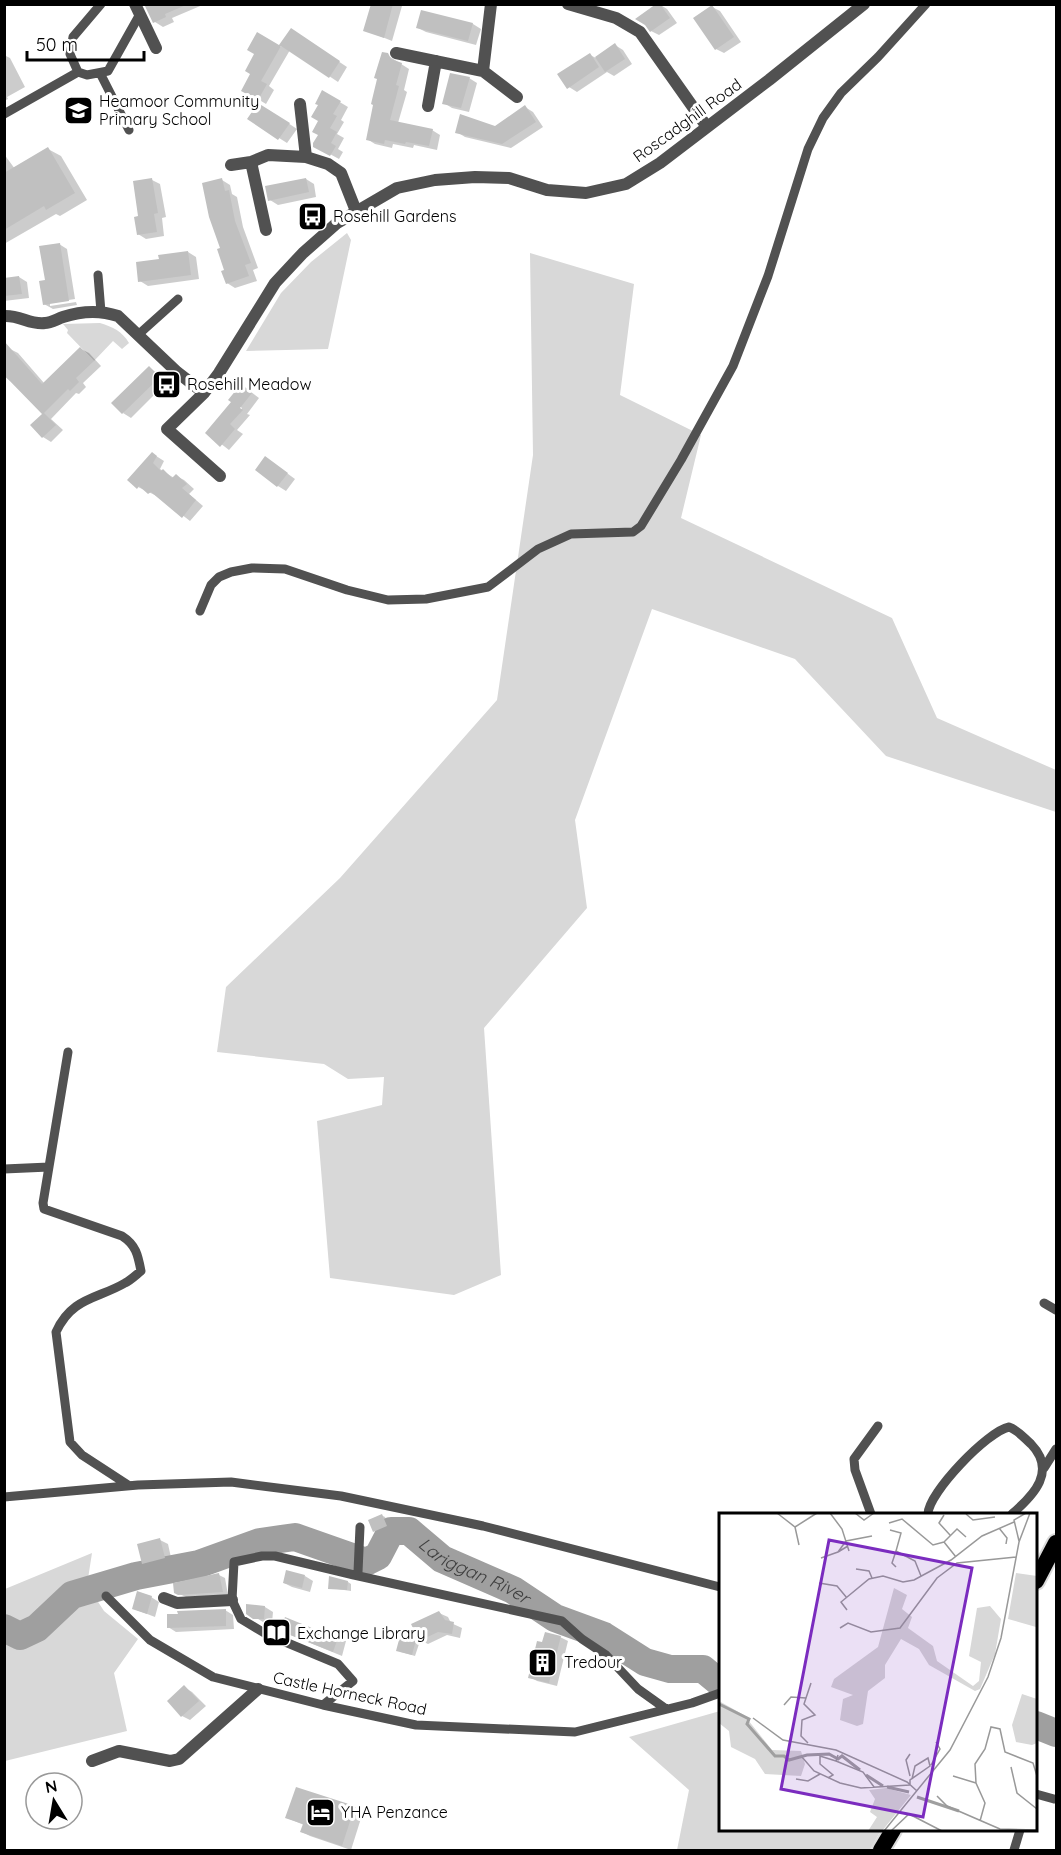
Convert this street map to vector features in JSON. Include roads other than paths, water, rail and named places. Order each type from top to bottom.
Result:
[{"type":"highway","points":[[1037,1577],[1056,1543]]},
{"type":"highway","points":[[881,1851],[892,1831]]},
{"type":"street","points":[[483,71],[491,4]]},
{"type":"street","name":"Roscadghill Road","points":[[220,476],[167,429],[204,393],[219,373],[275,283],[336,223],[397,189],[435,180],[476,177],[509,178],[547,190],[586,193],[626,184],[660,163],[864,4]]},
{"type":"street","points":[[572,5],[616,18],[640,32],[707,127]]},
{"type":"street","points":[[137,9],[156,48]]},
{"type":"street","points":[[396,53],[483,71],[517,97]]},
{"type":"street","points":[[428,106],[436,61]]},
{"type":"street","points":[[300,104],[306,156]]},
{"type":"street","points":[[231,165],[251,162],[268,155],[306,156],[328,164],[341,173],[356,212]]},
{"type":"street","points":[[251,162],[266,230]]},
{"type":"street","points":[[4,316],[15,315],[32,323],[46,324],[66,316],[101,312],[118,316],[177,372],[204,393]]},
{"type":"street","points":[[164,1598],[177,1602],[232,1600]]},
{"type":"street","points":[[92,1761],[119,1750],[170,1761],[179,1759],[258,1689]]},
{"type":"lane","points":[[101,4],[73,37],[70,54],[78,72],[87,75],[108,71],[137,9]]},
{"type":"lane","points":[[200,611],[211,585],[219,577],[231,572],[252,568],[285,569],[347,590],[388,600],[426,599],[488,587],[538,549],[571,534],[633,532],[641,526],[733,366],[768,276],[808,149],[823,118],[841,93],[878,57],[926,4]]},
{"type":"lane","points":[[4,114],[78,72]]},
{"type":"lane","points":[[100,73],[129,130]]},
{"type":"lane","points":[[98,275],[101,312]]},
{"type":"lane","points":[[139,334],[178,299]]},
{"type":"lane","points":[[68,1052],[43,1203],[44,1209],[122,1236],[133,1243],[139,1257],[141,1271],[125,1283],[80,1302],[59,1324],[56,1332],[70,1442],[82,1455],[128,1485]]},
{"type":"lane","points":[[4,1169],[49,1167]]},
{"type":"lane","points":[[1044,1303],[1056,1310]]},
{"type":"lane","points":[[870,1513],[855,1470],[854,1459],[878,1426]]},
{"type":"lane","points":[[928,1513],[931,1501],[951,1473],[1004,1428],[1013,1428],[1034,1447],[1041,1455],[1044,1468]]},
{"type":"lane","points":[[1014,1513],[1034,1491],[1041,1480],[1044,1468],[1056,1449]]},
{"type":"lane","points":[[4,1497],[128,1485],[231,1482],[341,1496],[483,1526],[719,1587]]},
{"type":"lane","points":[[356,1573],[360,1549],[360,1527]]},
{"type":"lane","points":[[323,1705],[353,1681],[338,1664],[266,1634],[241,1619],[232,1600],[234,1562],[275,1556],[562,1621],[582,1639],[606,1655],[638,1689],[666,1709]]},
{"type":"lane","name":"Castle Horneck Road","points":[[106,1596],[150,1640],[213,1677],[323,1705],[416,1725],[575,1732],[719,1693]]},
{"type":"lane","points":[[1037,1795],[1054,1799]]},
{"type":"lane","points":[[1014,1851],[1020,1831]]},
{"type":"waterway","name":"Lariggan River","points":[[4,1628],[20,1636],[37,1628],[72,1595],[136,1576],[199,1564],[260,1542],[295,1537],[366,1562],[378,1556],[391,1531],[409,1531],[442,1559],[513,1590],[555,1618],[604,1636],[645,1662],[670,1669],[703,1669],[719,1682]]},
{"type":"waterway","name":"Lariggan River","points":[[1037,1725],[1056,1733]]},
{"type":"place","name":"Heamoor Community Primary School","points":[[78,110]]},
{"type":"place","name":"Rosehill Gardens","points":[[312,216]]},
{"type":"place","name":"Rosehill Meadow","points":[[166,384]]},
{"type":"place","name":"Exchange Library","points":[[276,1633]]},
{"type":"place","name":"Tredour","points":[[543,1662]]},
{"type":"place","name":"YHA Penzance","points":[[320,1812]]}]
